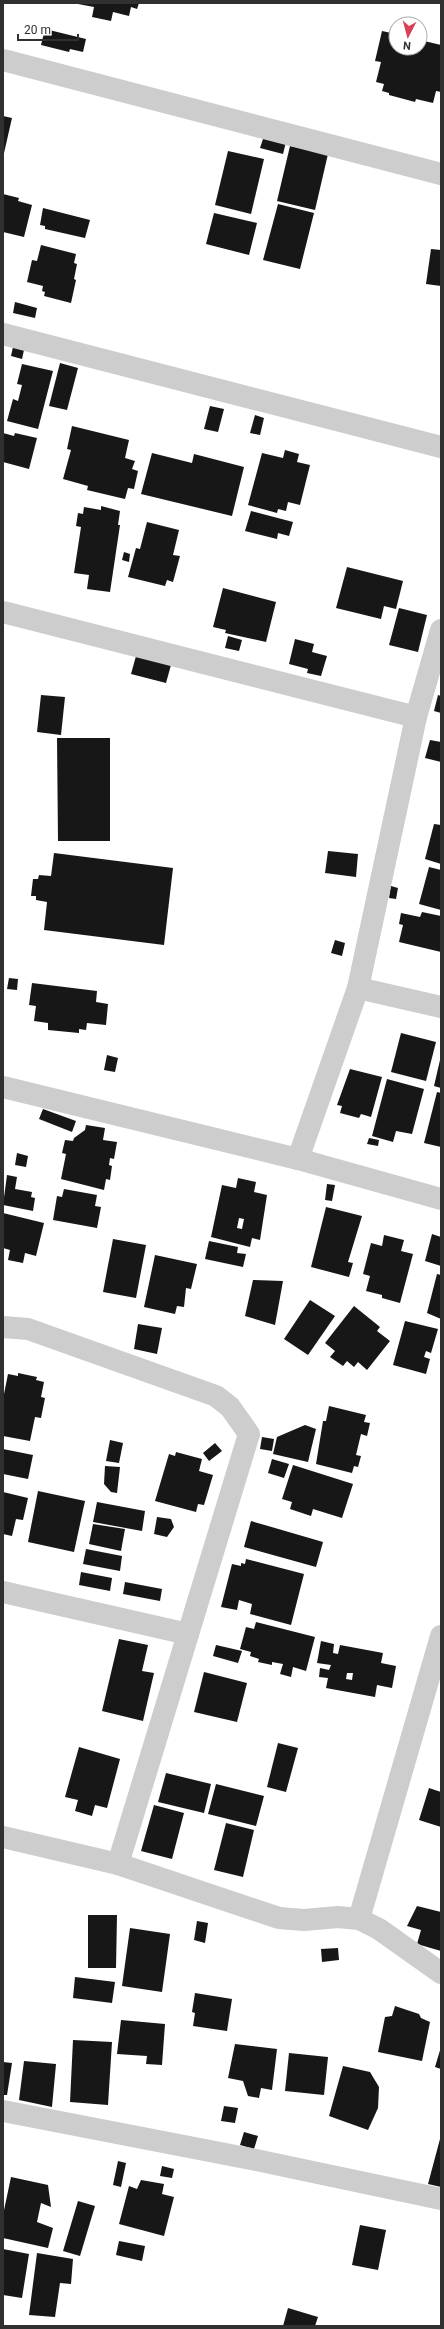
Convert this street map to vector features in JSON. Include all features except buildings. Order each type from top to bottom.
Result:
[{"type":"street","points":[[3,60],[441,174]]},
{"type":"street","points":[[3,334],[441,447]]},
{"type":"street","points":[[3,612],[416,717]]},
{"type":"street","points":[[298,1159],[358,988],[416,717],[441,630]]},
{"type":"street","points":[[358,988],[441,1007]]},
{"type":"street","points":[[3,1086],[298,1159],[441,1199]]},
{"type":"street","points":[[3,1327],[28,1329],[216,1396],[230,1407],[249,1434],[118,1864]]},
{"type":"street","points":[[3,1592],[188,1634]]},
{"type":"street","points":[[359,1919],[441,1636]]},
{"type":"street","points":[[3,1837],[118,1864],[279,1918],[304,1920],[338,1917],[359,1919],[379,1929],[441,1973]]},
{"type":"street","points":[[3,2111],[256,2160],[441,2199]]}]
